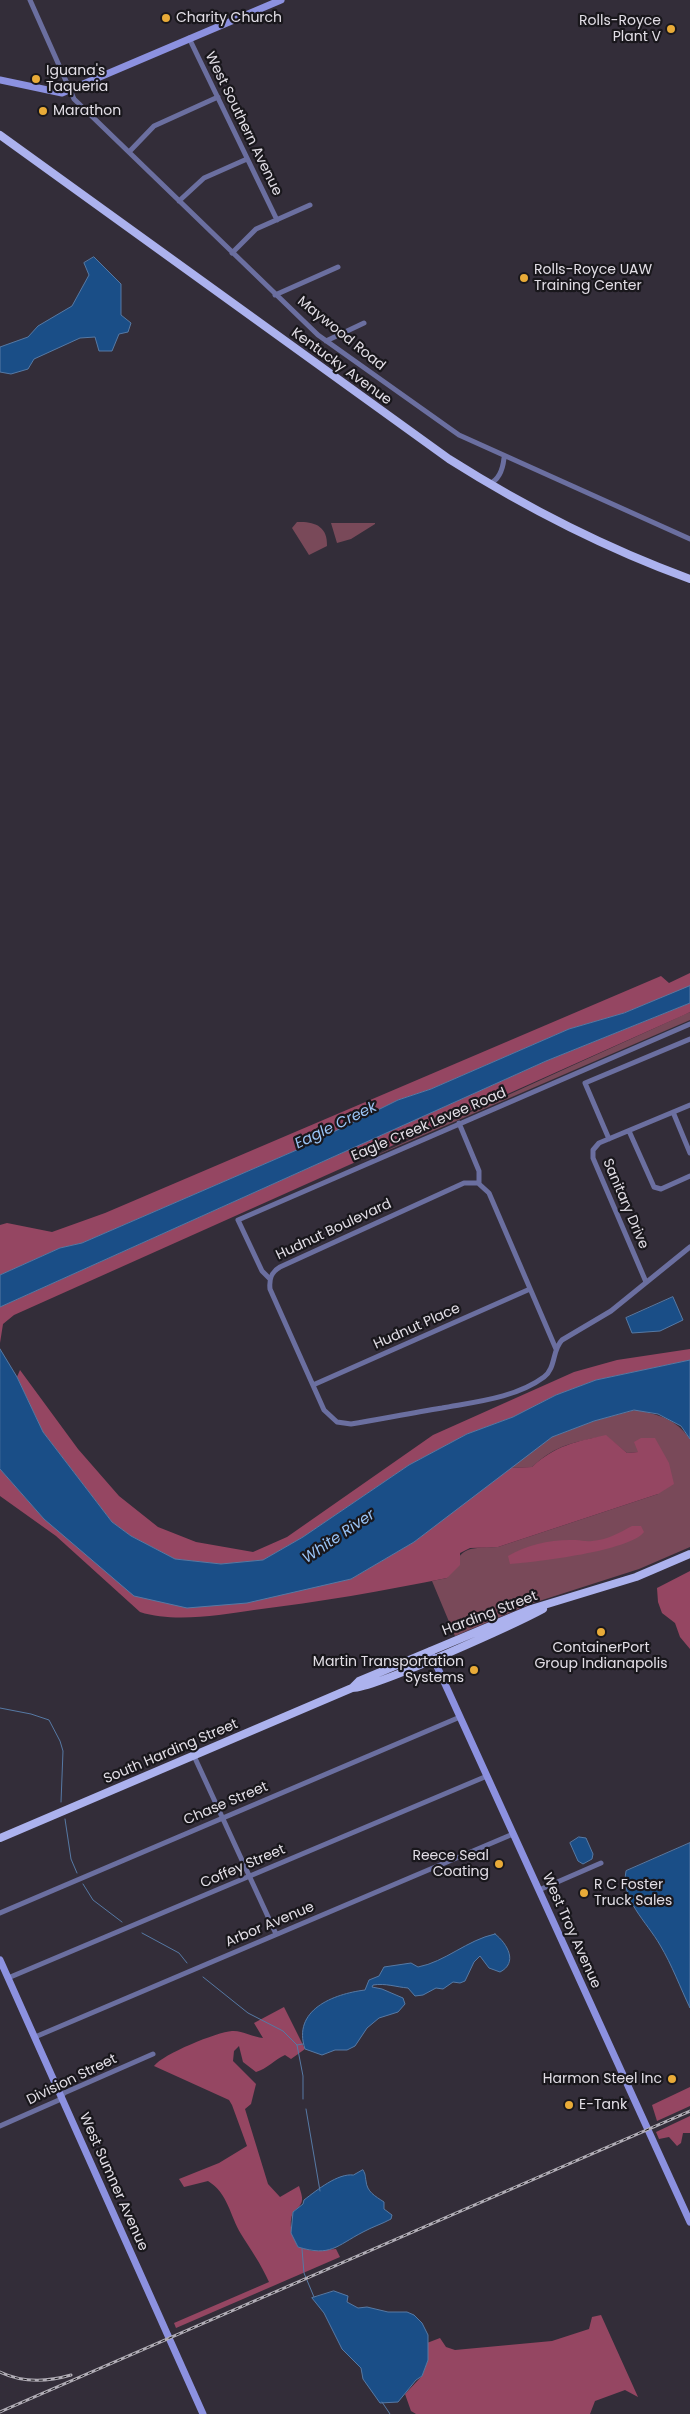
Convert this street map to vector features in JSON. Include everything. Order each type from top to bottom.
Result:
[{"type":"main road","points":[[0,80],[62,92],[281,0]]},
{"type":"main road","name":"Kentucky Avenue","points":[[0,136],[404,429],[488,484],[592,538],[690,579]]},
{"type":"main road","name":"Harding Street","points":[[352,1688],[362,1688],[531,1609],[636,1577],[690,1554]]},
{"type":"main road","name":"West Troy Avenue","points":[[432,1655],[690,2222]]},
{"type":"main road","name":"South Harding Street","points":[[0,1838],[352,1688]]},
{"type":"main road","name":"West Sumner Avenue","points":[[0,1960],[203,2414]]},
{"type":"street","name":"Maywood Road","points":[[30,0],[74,99],[275,295],[326,341],[451,431],[504,458],[690,539]]},
{"type":"street","name":"West Southern Avenue","points":[[189,38],[277,220]]},
{"type":"street","points":[[129,152],[154,126],[218,98]]},
{"type":"street","points":[[179,201],[204,178],[248,159]]},
{"type":"street","points":[[232,253],[256,229],[310,205]]},
{"type":"street","points":[[275,295],[338,267]]},
{"type":"street","points":[[326,341],[364,323]]},
{"type":"street","points":[[488,484],[498,477],[504,458]]},
{"type":"street","name":"Eagle Creek Levee Road","points":[[270,1279],[262,1271],[238,1220],[690,1024]]},
{"type":"street","points":[[610,1139],[586,1083],[690,1039]]},
{"type":"street","name":"Sanitary Drive","points":[[646,1282],[593,1158],[595,1146],[690,1106]]},
{"type":"street","points":[[673,1112],[690,1152]]},
{"type":"street","points":[[459,1123],[480,1171],[479,1183],[489,1193],[556,1349]]},
{"type":"street","points":[[629,1131],[654,1187],[661,1189],[690,1176]]},
{"type":"street","name":"Hudnut Boulevard","points":[[479,1183],[464,1183],[280,1266],[270,1279],[270,1289],[313,1385],[328,1415],[338,1422],[351,1424],[506,1395],[545,1376],[550,1370],[556,1349],[562,1340],[611,1311],[690,1246]]},
{"type":"street","name":"Hudnut Place","points":[[313,1385],[530,1289]]},
{"type":"street","name":"Chase Street","points":[[0,1913],[460,1717]]},
{"type":"street","points":[[194,1756],[276,1934]]},
{"type":"street","name":"Coffey Street","points":[[8,1978],[487,1776]]},
{"type":"street","name":"Arbor Avenue","points":[[34,2037],[513,1834]]},
{"type":"street","points":[[539,1890],[601,1863]]},
{"type":"street","name":"Division Street","points":[[0,2126],[62,2098],[64,2093],[153,2054]]},
{"type":"shaded area","points":[[297,522],[319,526],[327,539],[327,546],[309,555],[292,528]]},
{"type":"shaded area","points":[[331,523],[375,524],[351,539],[337,543]]},
{"type":"shaded area","points":[[690,973],[690,986],[624,1013],[569,1029],[431,1089],[398,1100],[299,1149],[82,1243],[60,1248],[0,1275],[0,1225],[7,1223],[52,1232],[105,1213],[661,976],[669,983]]},
{"type":"shaded area","points":[[690,1003],[690,1012],[684,1015],[14,1315],[3,1324],[0,1343],[0,1307],[546,1061]]},
{"type":"shaded area","points":[[690,1012],[690,1020],[359,1163]]},
{"type":"shaded area","points":[[690,1349],[690,1360],[596,1380],[556,1395],[513,1417],[467,1434],[409,1465],[303,1537],[263,1560],[221,1564],[175,1559],[131,1536],[112,1522],[43,1432],[17,1377],[20,1370],[78,1449],[119,1496],[158,1527],[196,1542],[253,1552],[287,1537],[433,1435],[574,1372],[617,1360]]},
{"type":"shaded area","points":[[635,1410],[651,1413],[673,1422],[690,1439],[690,1547],[639,1569],[533,1603],[455,1636],[432,1581],[447,1578],[457,1560],[465,1551],[498,1547],[658,1494],[638,1452],[627,1453],[606,1436],[566,1445],[550,1453],[532,1467],[509,1468],[552,1437],[594,1421]]},
{"type":"shaded area","points":[[606,1435],[627,1453],[638,1452],[634,1442],[641,1438],[655,1438],[669,1463],[674,1484],[658,1494],[498,1547],[470,1548],[460,1553],[460,1565],[447,1578],[327,1600],[212,1616],[182,1618],[140,1612],[56,1536],[0,1496],[0,1469],[44,1519],[81,1549],[303,1588],[351,1579],[414,1542],[509,1468],[532,1467],[549,1454],[566,1445]]},
{"type":"shaded area","points":[[632,1526],[641,1526],[644,1532],[635,1539],[621,1545],[582,1554],[510,1564],[508,1556],[532,1545],[558,1540],[588,1541],[603,1539]]},
{"type":"shaded area","points":[[690,1571],[690,1649],[680,1637],[675,1623],[662,1613],[658,1602],[657,1588]]},
{"type":"shaded area","points":[[284,2007],[305,2049],[291,2059],[285,2055],[256,2072],[243,2062],[239,2046],[234,2051],[233,2061],[256,2084],[251,2104],[245,2109],[268,2184],[280,2197],[299,2186],[302,2201],[300,2206],[293,2212],[291,2221],[292,2234],[298,2247],[313,2251],[336,2249],[340,2257],[176,2328],[174,2323],[269,2282],[237,2227],[228,2205],[215,2186],[208,2181],[184,2187],[179,2179],[219,2163],[247,2146],[232,2105],[229,2100],[154,2066],[159,2061],[179,2050],[225,2032],[236,2031],[263,2038],[254,2023]]},
{"type":"shaded area","points":[[690,2087],[690,2106],[657,2121],[652,2105]]},
{"type":"shaded area","points":[[690,2116],[690,2133],[683,2133],[681,2143],[677,2146],[669,2137],[659,2139],[656,2132]]},
{"type":"shaded area","points":[[601,2315],[638,2397],[625,2390],[595,2401],[590,2414],[416,2414],[411,2411],[405,2394],[422,2376],[428,2360],[427,2343],[440,2338],[446,2347],[455,2350],[552,2341],[589,2329],[592,2317]]},
{"type":"water","points":[[94,257],[121,284],[121,315],[131,323],[128,332],[119,334],[112,351],[99,351],[95,337],[80,338],[34,359],[28,369],[11,374],[0,372],[0,347],[28,337],[38,326],[72,306],[89,275],[84,263]]},
{"type":"water","name":"Eagle Creek","points":[[690,986],[690,1003],[546,1061],[0,1307],[0,1275],[60,1248],[82,1243],[299,1149],[398,1100],[431,1089],[569,1029],[624,1013]]},
{"type":"water","points":[[673,1297],[683,1320],[660,1331],[632,1333],[626,1318]]},
{"type":"water","name":"White River","points":[[0,1349],[17,1377],[43,1432],[112,1522],[131,1536],[175,1559],[221,1564],[263,1560],[303,1537],[409,1465],[467,1434],[513,1417],[556,1395],[596,1380],[690,1360],[690,1439],[681,1426],[658,1414],[634,1410],[594,1421],[552,1437],[414,1542],[351,1579],[247,1603],[187,1608],[134,1596],[44,1519],[0,1469]]},
{"type":"water","points":[[579,1837],[586,1838],[593,1854],[592,1859],[583,1864],[578,1861],[570,1843]]},
{"type":"water","points":[[690,1843],[690,2008],[655,1936],[631,1901],[625,1881],[626,1871]]},
{"type":"water","points":[[495,1934],[507,1948],[510,1959],[509,1964],[500,1972],[489,1968],[480,1956],[474,1962],[465,1981],[460,1983],[453,1982],[443,1989],[436,1988],[423,1995],[415,1996],[408,1988],[373,1985],[372,1987],[403,1998],[405,2004],[398,2012],[379,2018],[367,2028],[355,2046],[347,2050],[335,2050],[322,2055],[305,2049],[304,2024],[318,2006],[340,1995],[365,1990],[369,1980],[379,1976],[384,1967],[411,1963],[418,1967],[437,1961],[475,1941]]},
{"type":"water","points":[[363,2170],[368,2188],[384,2202],[384,2209],[392,2215],[391,2219],[333,2248],[318,2251],[298,2247],[291,2233],[293,2212],[303,2204],[304,2200],[328,2183]]},
{"type":"water","points":[[334,2291],[348,2296],[347,2302],[358,2308],[367,2307],[388,2312],[407,2312],[414,2315],[422,2323],[428,2335],[428,2360],[422,2376],[416,2380],[398,2402],[380,2403],[363,2379],[361,2368],[342,2349],[324,2313],[312,2298]]},
{"type":"waterway","points":[[0,1708],[31,1714],[49,1720],[63,1751],[61,1802]]},
{"type":"waterway","points":[[65,1819],[71,1859],[77,1873]]},
{"type":"waterway","points":[[83,1884],[93,1900],[122,1922]]},
{"type":"waterway","points":[[142,1933],[179,1953],[187,1963]]},
{"type":"waterway","points":[[203,1977],[248,2013],[283,2031],[297,2045],[303,2076],[303,2099]]},
{"type":"waterway","points":[[297,2045],[303,2044]]},
{"type":"waterway","points":[[306,2109],[320,2191]]},
{"type":"waterway","points":[[302,2249],[304,2273],[314,2297]]},
{"type":"waterway","points":[[382,2402],[390,2414]]},
{"type":"railway","points":[[0,2412],[690,2111]]},
{"type":"railway","points":[[0,2372],[26,2380],[44,2380],[71,2375]]},
{"type":"place","name":"Charity Church","points":[[166,18]]},
{"type":"place","name":"Rolls-Royce Plant V","points":[[671,29]]},
{"type":"place","name":"Iguana's Taqueria","points":[[36,79]]},
{"type":"place","name":"Marathon","points":[[43,111]]},
{"type":"place","name":"Rolls-Royce UAW Training Center","points":[[524,278]]},
{"type":"place","name":"ContainerPort Group Indianapolis","points":[[601,1632]]},
{"type":"place","name":"Martin Transportation Systems","points":[[474,1670]]},
{"type":"place","name":"Reece Seal Coating","points":[[499,1864]]},
{"type":"place","name":"R C Foster Truck Sales","points":[[584,1893]]},
{"type":"place","name":"Harmon Steel Inc","points":[[672,2079]]},
{"type":"place","name":"E-Tank","points":[[569,2105]]}]
